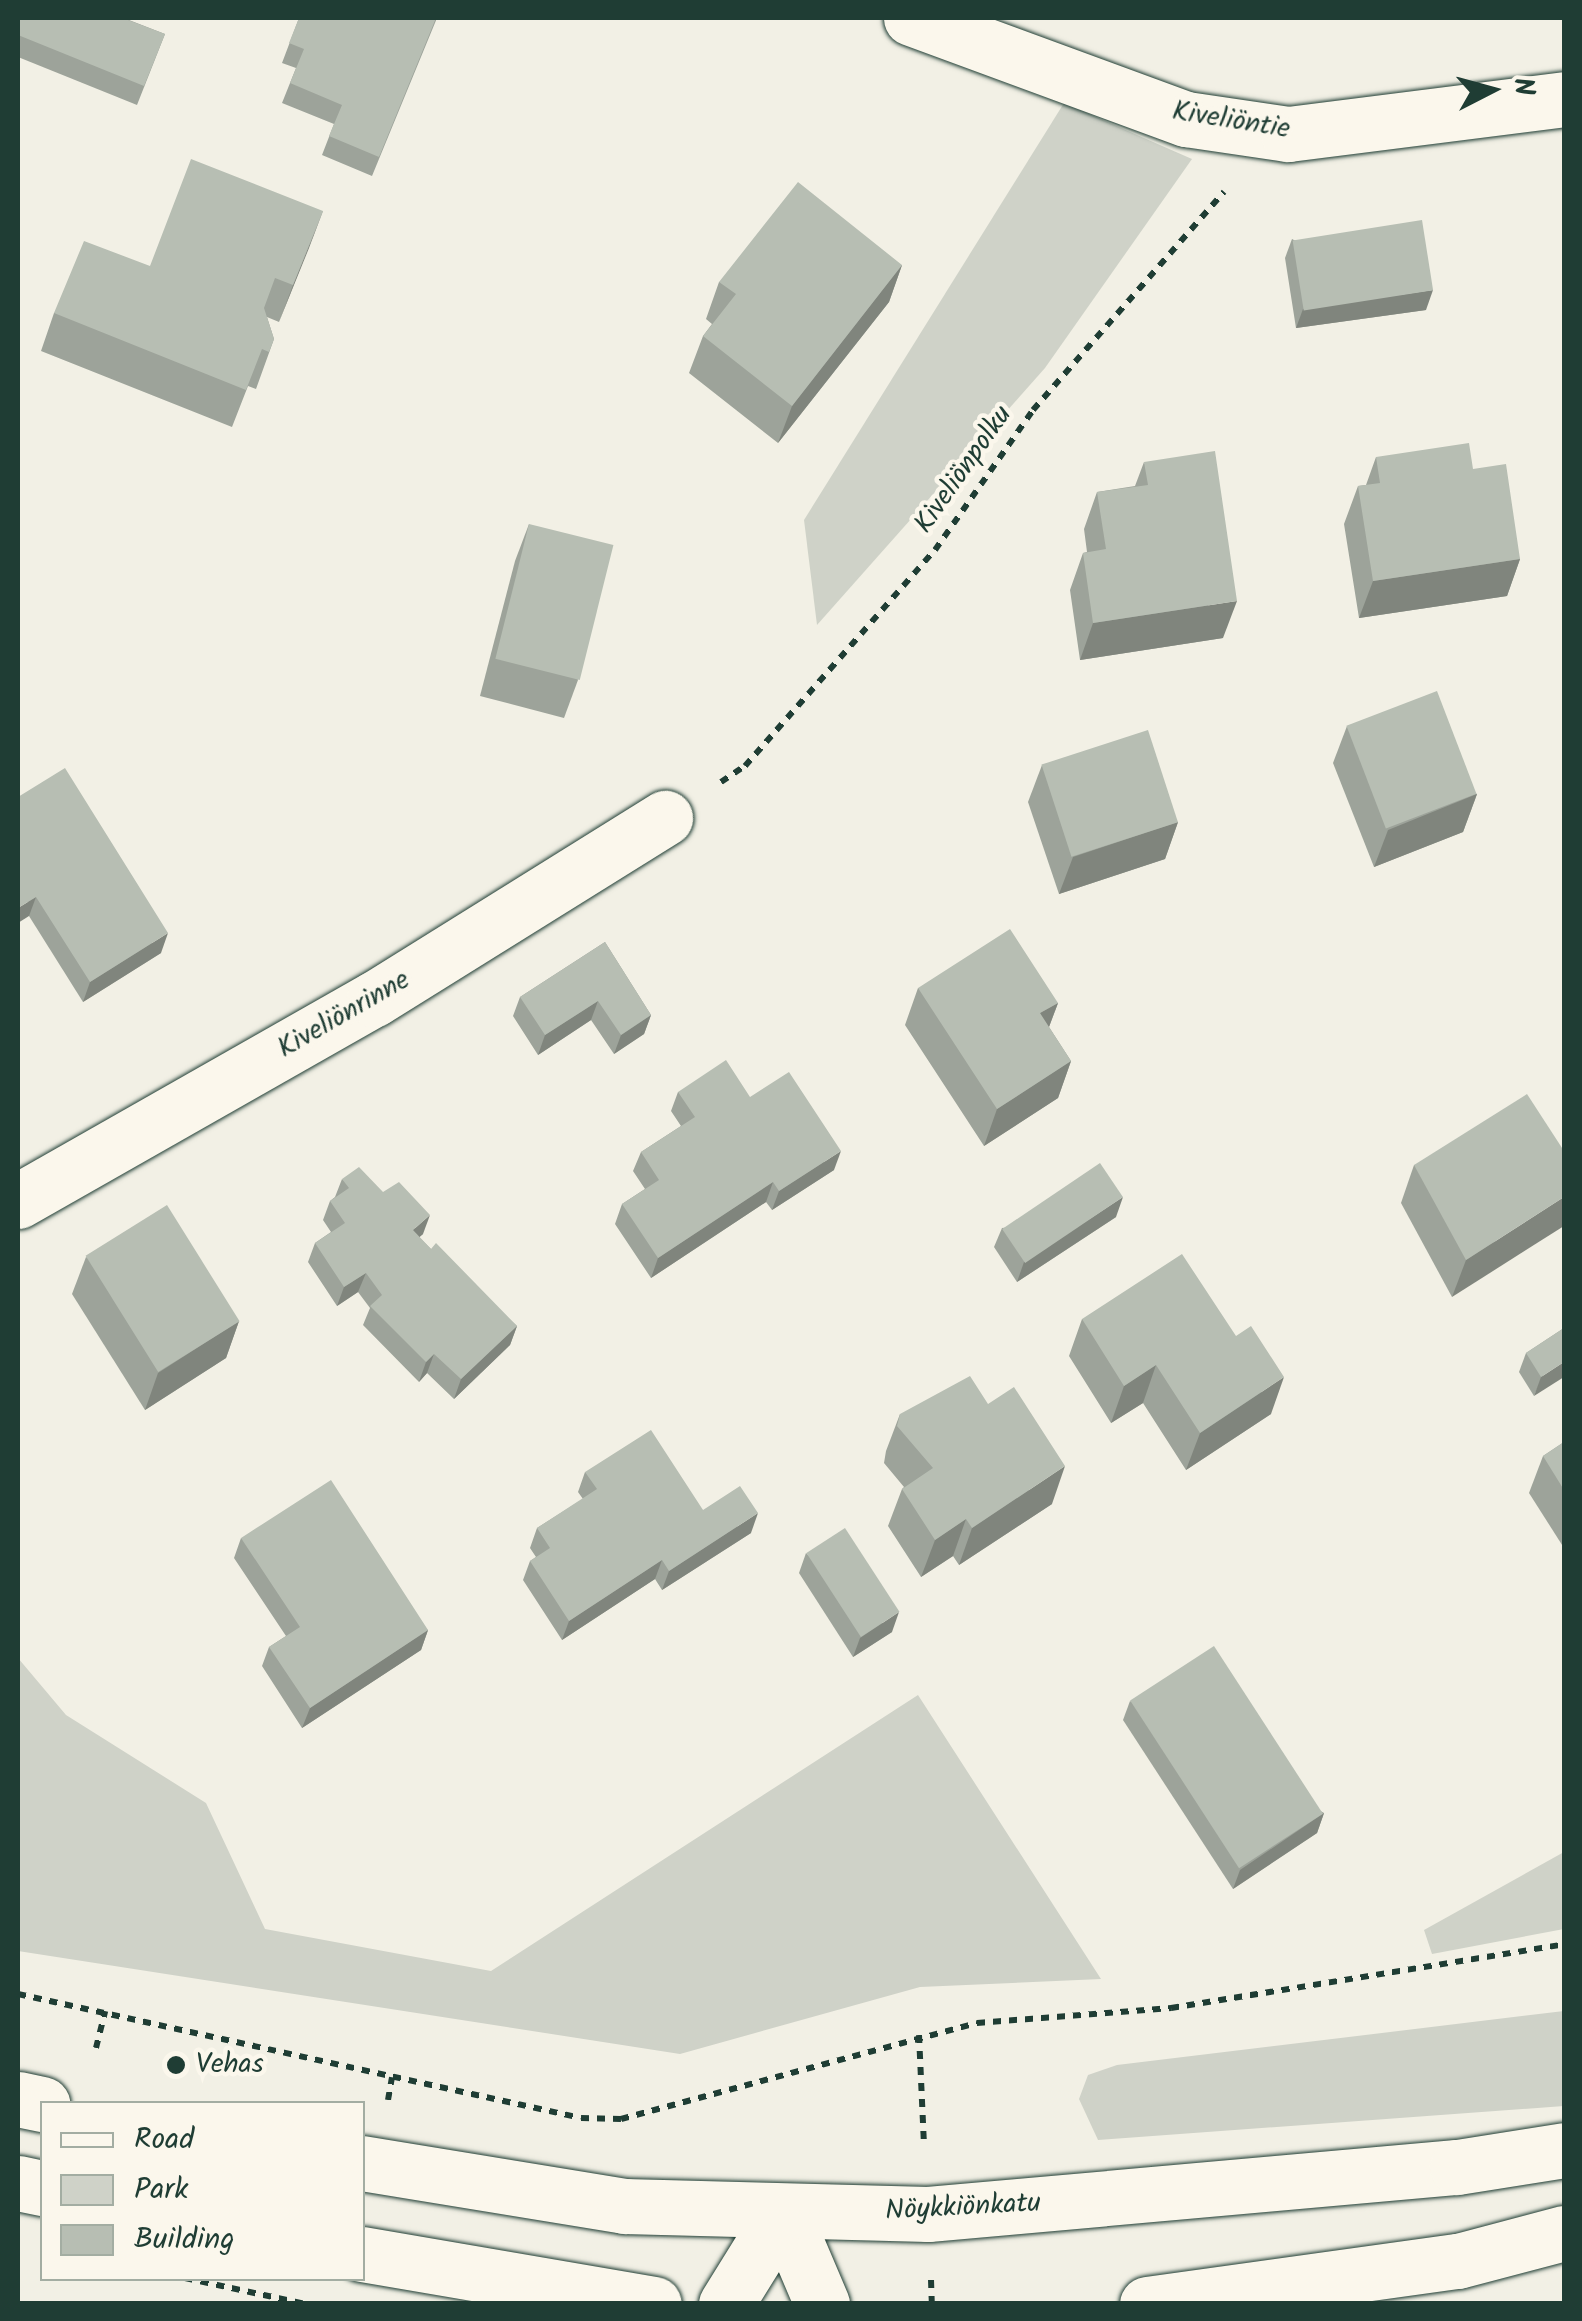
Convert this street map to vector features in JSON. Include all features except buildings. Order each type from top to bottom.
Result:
[{"type":"main road","name":"Kiveliöntie","points":[[911,18],[1186,119],[1288,134],[1564,104]]},
{"type":"main road","name":"Kiveliönrinne","points":[[18,1201],[374,999],[666,818]]},
{"type":"main road","name":"Nöykkiönkatu","points":[[365,2163],[624,2206],[783,2212],[947,2212],[1457,2167],[1564,2150]]},
{"type":"main road","points":[[726,2304],[783,2212]]},
{"type":"main road","points":[[783,2212],[822,2304]]},
{"type":"main road","points":[[1147,2304],[1458,2261],[1564,2233]]},
{"type":"main road","points":[[365,2255],[654,2304]]},
{"type":"path","name":"Kiveliönpolku","points":[[666,818],[746,766],[935,550],[1034,410],[1184,232],[1288,134]]},
{"type":"path","points":[[18,1994],[581,2118],[621,2118],[919,2035],[977,2023],[1171,2008],[1564,1944]]},
{"type":"path","points":[[96,2048],[105,2011]]},
{"type":"path","points":[[919,2035],[924,2159]]},
{"type":"path","points":[[386,2109],[392,2077]]},
{"type":"path","points":[[199,2281],[305,2304]]},
{"type":"green space","points":[[1064,103],[1192,159],[1045,368],[817,625],[804,520]]},
{"type":"green space","points":[[18,1658],[66,1715],[206,1803],[265,1929],[491,1971],[918,1695],[1101,1979],[920,1987],[680,2054],[18,1951]]},
{"type":"green space","points":[[1564,1852],[1564,1929],[1432,1954],[1424,1930]]},
{"type":"green space","points":[[1564,2011],[1564,2106],[1098,2140],[1079,2099],[1088,2075],[1117,2065]]},
{"type":"place","name":"Vehas","points":[[176,2065]]}]
